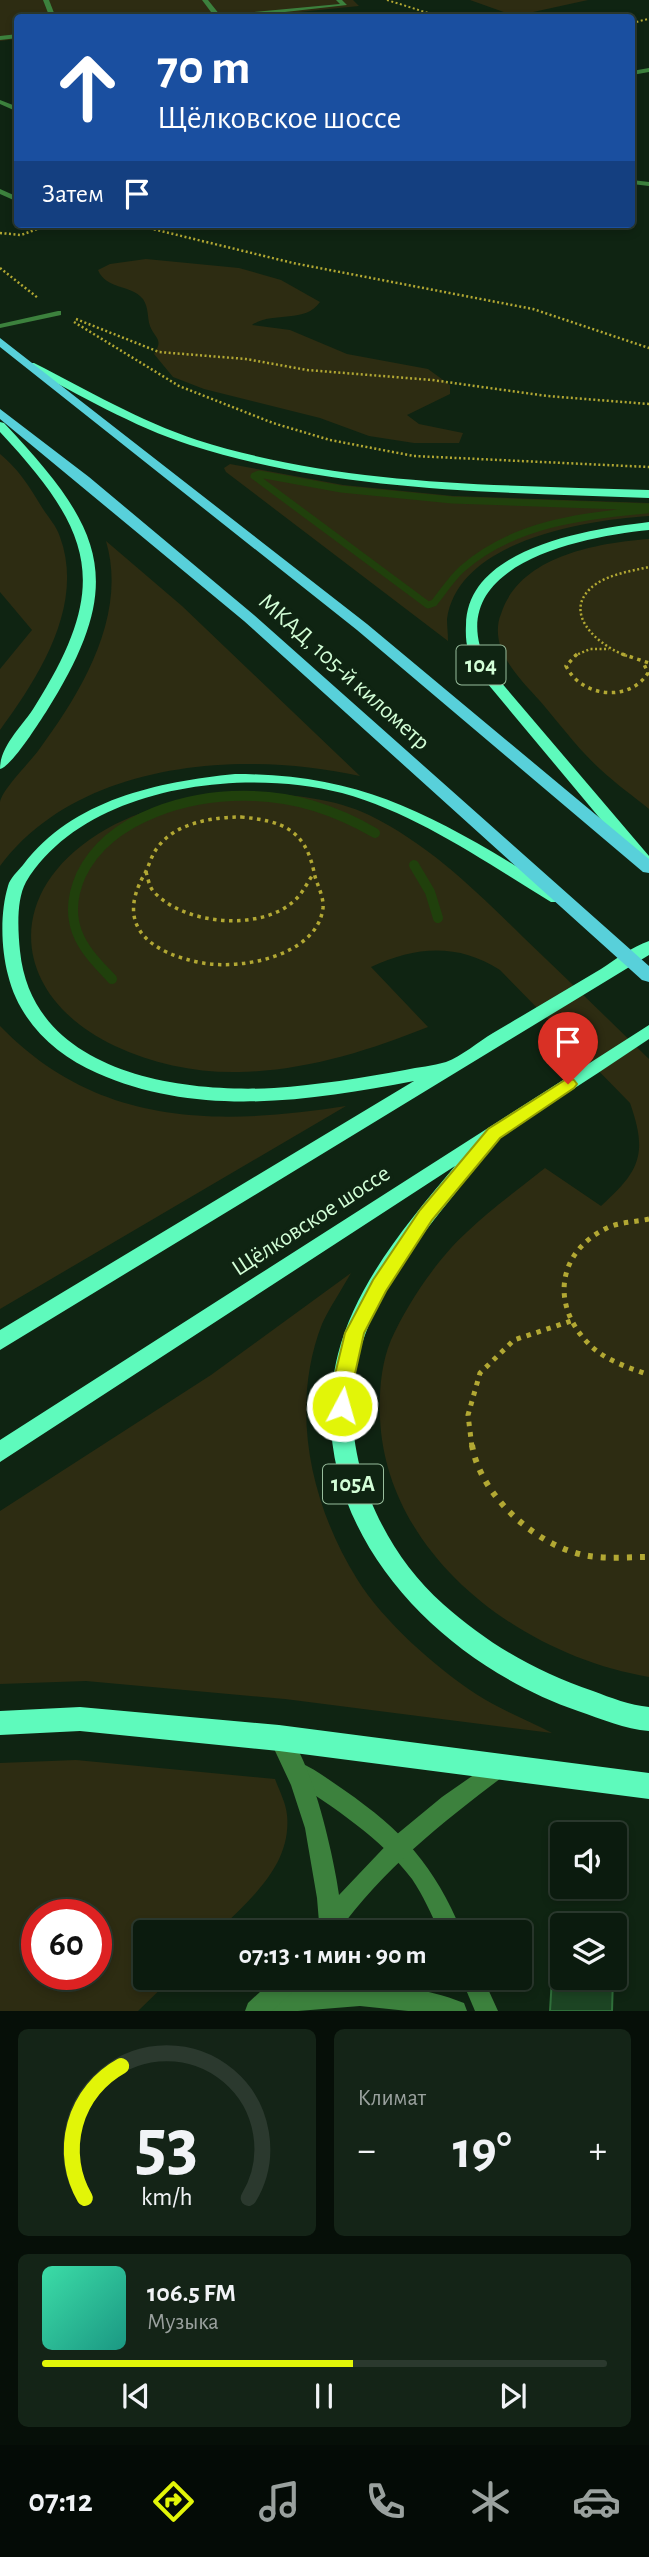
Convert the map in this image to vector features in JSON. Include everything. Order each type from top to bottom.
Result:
[{"type":"highway","name":"МКАД, 105-й километр","points":[[0,341],[362,627],[649,867]]},
{"type":"highway","name":"МКАД, 105-й километр","points":[[0,413],[88,482],[289,651],[649,976]]},
{"type":"main road","points":[[30,365],[121,411],[192,442],[272,462],[349,475],[455,486],[649,494]]},
{"type":"main road","points":[[0,425],[40,468],[81,532],[90,564],[89,600],[69,661],[46,703],[0,765]]},
{"type":"main road","name":"104","points":[[649,526],[577,536],[544,547],[516,561],[493,578],[478,598],[471,620],[472,644],[481,668],[649,867]]},
{"type":"main road","points":[[455,1066],[365,1083],[236,1095],[192,1093],[150,1085],[111,1072],[49,1036],[26,1013],[11,988],[2,962],[0,936],[5,910],[16,886],[32,863],[78,823],[107,808],[173,786],[244,777],[315,782],[381,801],[446,833],[571,906]]},
{"type":"main road","points":[[0,1341],[649,947]]},
{"type":"main road","name":"Щёлковское шоссе","points":[[0,1452],[649,1031]]},
{"type":"main road","name":"105A","points":[[501,1128],[426,1215],[380,1285],[355,1333],[342,1387],[342,1444],[359,1504],[390,1563],[437,1617],[497,1663],[568,1698],[649,1719]]},
{"type":"main road","points":[[0,1723],[80,1720],[279,1738],[649,1786]]},
{"type":"street","points":[[205,0],[216,14]]},
{"type":"street","points":[[250,14],[344,5],[339,0]]},
{"type":"street","points":[[0,326],[58,313]]},
{"type":"street","points":[[279,1738],[298,1772],[320,1839],[328,1886],[327,1920]]},
{"type":"street","points":[[333,1920],[369,1876],[419,1827],[499,1766]]},
{"type":"street","points":[[298,1772],[365,1818],[398,1847],[419,1872],[445,1920]]},
{"type":"street","points":[[258,2010],[279,1990]]},
{"type":"street","points":[[477,1990],[487,2011]]},
{"type":"street","points":[[258,2010],[328,1993],[366,1992],[456,2011]]},
{"type":"path","points":[[387,0],[431,14]]},
{"type":"path","points":[[0,233],[22,235],[40,228]]},
{"type":"path","points":[[149,228],[320,269],[533,309],[649,348]]},
{"type":"path","points":[[0,268],[58,313],[179,386],[273,423],[331,440],[414,456],[649,467]]},
{"type":"path","points":[[58,313],[159,352],[246,359],[307,370],[432,380],[547,396],[649,404]]},
{"type":"path","points":[[649,567],[617,573],[603,579],[592,586],[579,603],[581,622],[588,632],[610,649],[649,663]]},
{"type":"path","points":[[610,649],[575,654],[566,666],[568,673],[581,685],[593,690],[618,692],[639,685],[645,680],[648,673],[642,662]]},
{"type":"path","points":[[147,871],[150,886],[171,908],[188,915],[228,922],[248,920],[285,907],[309,886],[314,873],[314,861],[300,838],[271,822],[233,817],[195,823],[178,830],[154,849],[147,871],[135,889],[131,902],[132,916],[138,929],[149,942],[182,959],[226,965],[248,963],[288,950],[315,927],[322,914],[324,900],[314,873]]},
{"type":"path","points":[[649,1219],[609,1226],[591,1235],[577,1248],[567,1264],[562,1282],[563,1301],[571,1321],[583,1338],[600,1353],[622,1366],[649,1375]]},
{"type":"path","points":[[571,1321],[528,1333],[505,1347],[486,1366],[474,1388],[467,1413],[468,1440],[475,1467],[510,1516],[536,1535],[567,1550],[599,1558],[649,1557]]},
{"type":"shaded area","points":[[0,0],[353,0],[359,6],[278,14],[14,14],[14,39],[0,41]]},
{"type":"shaded area","points":[[470,0],[588,0],[524,14],[509,14]]},
{"type":"shaded area","points":[[146,259],[239,268],[281,280],[320,302],[306,313],[260,321],[252,325],[290,330],[347,354],[428,369],[450,385],[450,394],[407,415],[419,424],[463,433],[459,443],[414,443],[369,436],[320,418],[204,389],[173,377],[154,354],[158,339],[150,326],[143,299],[132,291],[107,281],[98,270],[110,264]]},
{"type":"shaded area","points":[[0,454],[24,480],[57,530],[66,563],[67,588],[62,614],[43,664],[0,730],[0,669],[32,630],[0,592]]},
{"type":"shaded area","points":[[230,464],[343,485],[453,496],[649,503],[649,516],[560,530],[528,539],[499,553],[474,570],[456,592],[447,619],[448,641],[226,472],[224,468]]},
{"type":"shaded area","points":[[649,539],[649,809],[592,761],[523,682],[503,653],[498,629],[510,594],[524,578],[542,566],[584,549]]},
{"type":"shaded area","points":[[106,541],[182,606],[360,776],[314,768],[266,764],[216,765],[166,772],[118,784],[73,804],[33,831],[0,866],[2,797],[70,704],[96,652],[105,625],[111,597],[111,569]]},
{"type":"shaded area","points":[[244,793],[292,796],[339,804],[369,815],[412,840],[469,886],[649,1059],[649,1677],[601,1666],[554,1647],[510,1622],[469,1591],[434,1555],[407,1514],[388,1468],[380,1418],[381,1378],[391,1340],[434,1268],[476,1224],[545,1168],[601,1206],[625,1182],[637,1161],[639,1136],[630,1103],[500,970],[468,955],[421,952],[371,967],[428,1027],[335,1058],[263,1071],[223,1072],[191,1069],[160,1062],[115,1046],[81,1026],[56,1001],[39,974],[32,945],[33,916],[45,887],[66,859],[98,834],[133,816],[187,800]]},
{"type":"shaded area","points":[[0,1026],[38,1059],[77,1084],[119,1101],[161,1111],[206,1116],[251,1116],[346,1106],[0,1309]]},
{"type":"shaded area","points":[[351,1273],[322,1324],[312,1356],[307,1389],[306,1423],[310,1456],[327,1520],[357,1579],[395,1627],[444,1671],[476,1694],[552,1733],[285,1699],[86,1681],[0,1684],[0,1511],[211,1375]]},
{"type":"shaded area","points":[[76,1760],[275,1779],[287,1815],[283,1850],[266,1881],[229,1920],[133,1920],[133,1990],[160,1990],[138,2011],[0,2011],[0,1763]]},
{"type":"building","points":[[551,1990],[613,1990],[612,2011],[550,2011]]},
{"type":"waterway","points":[[646,510],[573,519],[525,532],[482,554],[462,569],[434,603],[428,605],[254,476],[259,474],[341,489],[452,500],[649,507]]},
{"type":"waterway","points":[[112,979],[80,939],[75,925],[73,903],[81,875],[94,854],[132,823],[179,804],[229,796],[253,796],[301,802],[346,818],[375,833]]},
{"type":"waterway","points":[[414,865],[430,892],[438,918]]},
{"type":"route","points":[[342,1406],[342,1387],[355,1333],[380,1285],[426,1215],[494,1133],[568,1084]]}]
